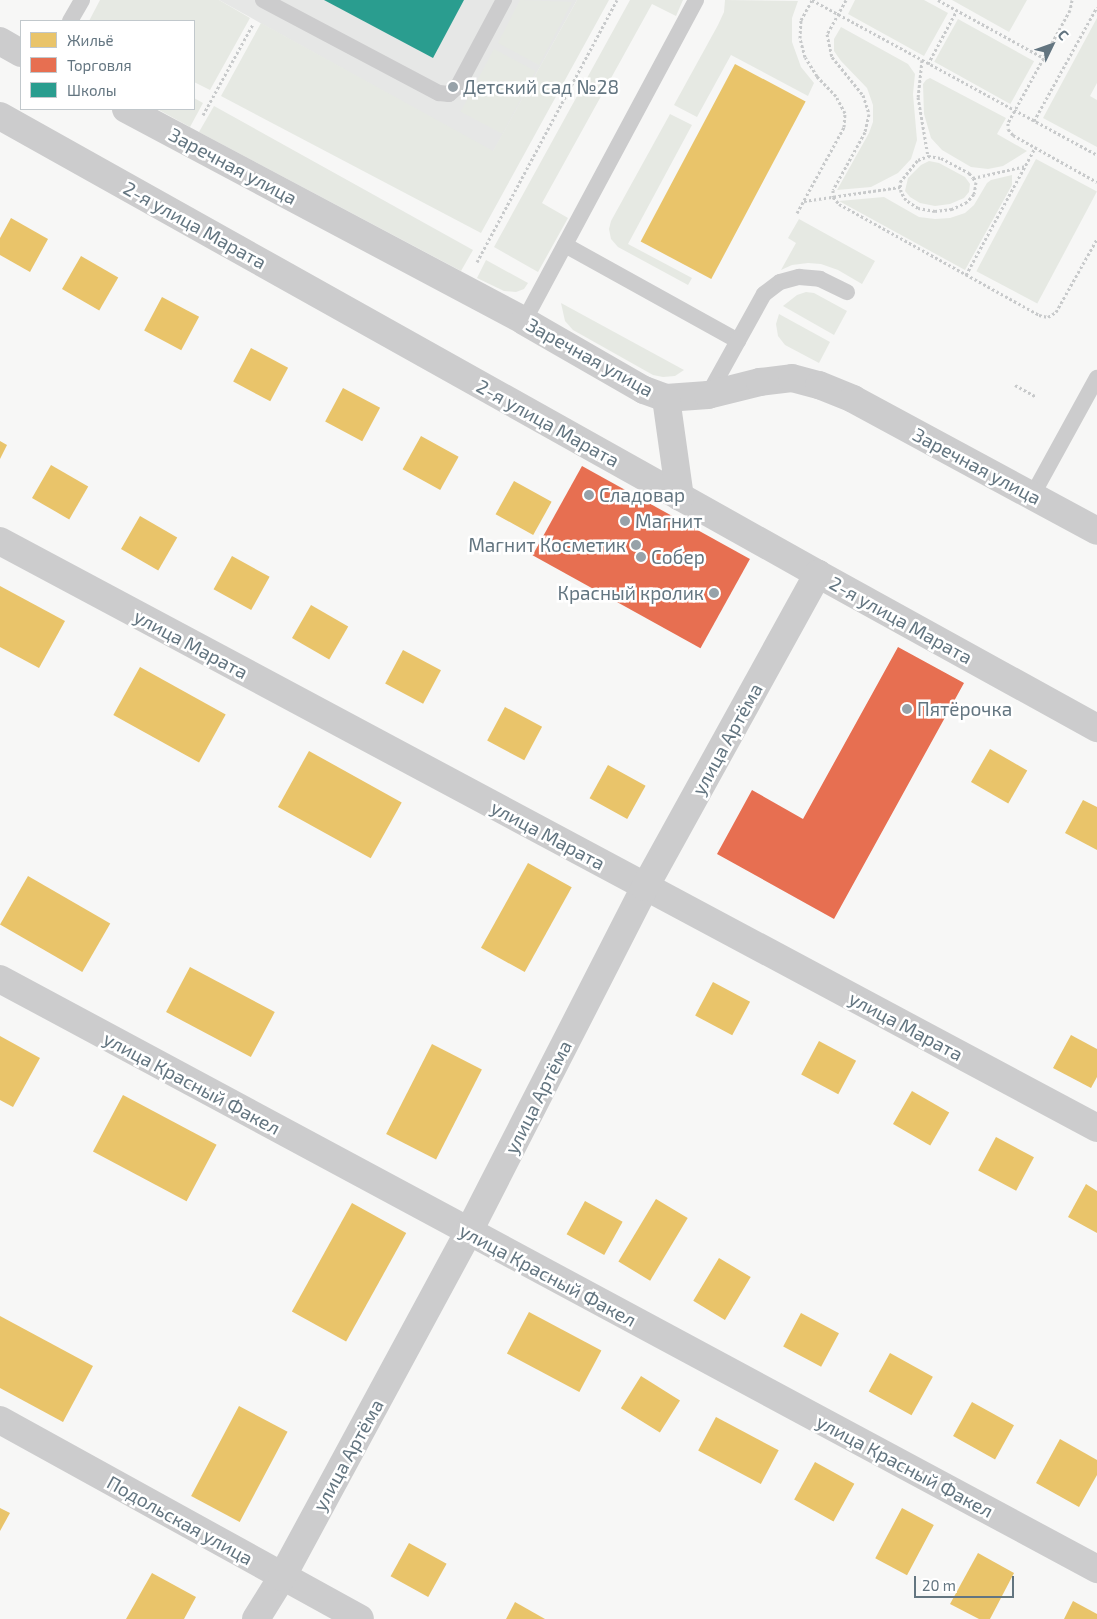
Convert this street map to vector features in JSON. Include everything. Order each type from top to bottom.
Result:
[{"type":"street","points":[[0,41],[20,52]]},
{"type":"street","name":"Заречная улица","points":[[128,110],[524,321],[644,390],[666,398],[708,395],[760,382],[792,378],[819,384],[853,399],[1097,531]]},
{"type":"street","name":"2-я улица Марата","points":[[0,116],[1097,728]]},
{"type":"street","points":[[666,398],[680,497]]},
{"type":"street","name":"улица Марата","points":[[0,541],[1097,1128]]},
{"type":"street","name":"улица Артёма","points":[[256,1619],[282,1577],[468,1233],[645,886],[818,574]]},
{"type":"street","name":"улица Красный Факел","points":[[0,979],[468,1233],[1097,1569]]},
{"type":"street","name":"Подольская улица","points":[[0,1420],[360,1619]]},
{"type":"lane","points":[[71,20],[82,0]]},
{"type":"lane","points":[[263,0],[439,94],[450,94],[458,86],[504,0]]},
{"type":"lane","points":[[524,321],[696,0]]},
{"type":"lane","points":[[565,245],[738,341]]},
{"type":"lane","points":[[708,395],[764,294],[780,282],[799,277],[820,278],[847,292]]},
{"type":"lane","points":[[1032,496],[1097,378]]},
{"type":"path","points":[[463,289],[617,0]]},
{"type":"path","points":[[797,213],[844,127],[845,113],[836,96],[817,76],[805,57],[800,38],[801,20],[812,0],[1097,155]]},
{"type":"path","points":[[846,0],[827,34],[832,57],[863,95],[869,114],[865,132],[833,190],[833,197],[839,204],[1039,315],[1048,317],[1056,312],[1097,239]]},
{"type":"path","points":[[938,0],[1044,58]]},
{"type":"path","points":[[1072,0],[1070,10],[1008,123],[1008,129],[1012,135],[1097,182]]},
{"type":"path","points":[[1034,121],[1097,7]]},
{"type":"path","points":[[928,64],[957,10]]},
{"type":"path","points":[[188,142],[256,20]]},
{"type":"path","points":[[922,60],[918,96],[928,156]]},
{"type":"path","points":[[966,275],[1035,148]]},
{"type":"path","points":[[928,156],[941,158],[969,173],[976,182],[974,194],[967,202],[952,209],[935,211],[918,208],[906,200],[900,192],[904,175],[918,160],[928,156]]},
{"type":"path","points":[[973,178],[1026,166]]},
{"type":"path","points":[[804,201],[900,187]]},
{"type":"path","points":[[1015,385],[1034,396]]},
{"type":"shaded area","points":[[100,0],[219,0],[250,18],[210,90],[195,82],[195,20],[90,20]]},
{"type":"shaded area","name":"Детский сад №28","points":[[219,0],[577,0],[493,152]]},
{"type":"shaded area","points":[[520,0],[572,2],[539,65],[498,43]]},
{"type":"shaded area","points":[[577,0],[609,0],[481,233],[221,96],[261,23],[493,151]]},
{"type":"shaded area","points":[[630,0],[683,0],[676,16],[652,4],[542,203],[568,218],[538,272],[494,247]]},
{"type":"shaded area","points":[[725,0],[798,1],[792,18],[792,42],[801,67],[814,83],[808,96],[731,55],[697,117],[674,105],[718,25],[724,12]]},
{"type":"shaded area","points":[[855,0],[924,0],[948,13],[924,56],[848,14]]},
{"type":"shaded area","points":[[952,0],[1027,0],[1009,32]]},
{"type":"shaded area","points":[[1097,18],[1097,83],[1090,96],[1097,100],[1097,147],[1043,118]]},
{"type":"shaded area","points":[[958,19],[1034,61],[1010,104],[934,62]]},
{"type":"shaded area","points":[[841,27],[908,64],[915,74],[913,94],[917,140],[911,159],[898,173],[871,187],[837,190],[869,133],[873,122],[873,105],[867,88],[834,51],[834,39]]},
{"type":"shaded area","points":[[494,49],[535,71],[502,134],[461,112]]},
{"type":"shaded area","points":[[930,78],[1006,118],[997,134],[1027,151],[1003,166],[988,169],[971,167],[942,150],[931,138],[924,114],[923,84]]},
{"type":"shaded area","points":[[195,99],[203,103],[190,127],[159,110],[195,110]]},
{"type":"shaded area","points":[[214,106],[473,250],[461,271],[199,132]]},
{"type":"shaded area","points":[[670,114],[692,125],[628,244],[692,278],[688,285],[618,247],[611,239],[609,229],[611,221]]},
{"type":"shaded area","points":[[1036,159],[1097,191],[1037,304],[976,271]]},
{"type":"shaded area","points":[[929,161],[939,163],[965,177],[970,184],[969,192],[964,198],[950,204],[935,206],[920,203],[910,197],[905,191],[908,178],[921,165]]},
{"type":"shaded area","points":[[1012,175],[1012,185],[965,270],[839,201],[884,197],[919,217],[950,218],[965,213],[974,205],[987,183],[991,180]]},
{"type":"shaded area","points":[[799,219],[875,261],[862,284],[838,270],[821,264],[792,265],[781,270],[796,243],[788,238]]},
{"type":"shaded area","points":[[486,260],[528,283],[524,289],[516,292],[504,291],[477,278]]},
{"type":"shaded area","points":[[806,292],[814,293],[847,311],[834,335],[783,306],[797,295]]},
{"type":"shaded area","points":[[561,303],[684,370],[675,376],[663,377],[653,375],[573,330],[565,321]]},
{"type":"shaded area","points":[[779,314],[830,342],[819,363],[785,345],[778,336],[776,324]]},
{"type":"building: Жильё","points":[[735,64],[806,102],[711,279],[641,241]]},
{"type":"building: Жильё","points":[[11,218],[48,239],[30,272],[0,255],[0,238]]},
{"type":"building: Жильё","points":[[81,256],[118,278],[99,310],[62,289]]},
{"type":"building: Жильё","points":[[162,297],[199,317],[181,350],[144,331]]},
{"type":"building: Жильё","points":[[251,348],[288,368],[270,401],[233,382]]},
{"type":"building: Жильё","points":[[343,388],[380,408],[362,441],[325,422]]},
{"type":"building: Жильё","points":[[421,436],[459,457],[440,490],[403,469]]},
{"type":"building: Жильё","points":[[0,441],[7,445],[0,459]]},
{"type":"building: Жильё","points":[[51,465],[88,486],[69,519],[32,498]]},
{"type":"building: Жильё","points":[[514,481],[552,502],[533,535],[496,514]]},
{"type":"building: Жильё","points":[[140,516],[177,538],[158,570],[121,549]]},
{"type":"building: Жильё","points":[[232,556],[270,577],[251,610],[214,589]]},
{"type":"building: Жильё","points":[[0,586],[65,621],[39,668],[0,647]]},
{"type":"building: Жильё","points":[[311,605],[348,626],[329,659],[292,638]]},
{"type":"building: Жильё","points":[[403,650],[441,670],[423,704],[385,684]]},
{"type":"building: Жильё","points":[[140,667],[226,715],[199,763],[113,715]]},
{"type":"building: Жильё","points":[[505,707],[542,727],[524,760],[487,741]]},
{"type":"building: Жильё","points":[[990,749],[1027,770],[1008,803],[971,782]]},
{"type":"building: Жильё","points":[[309,751],[402,802],[371,858],[278,807]]},
{"type":"building: Жильё","points":[[608,765],[646,786],[627,819],[590,798]]},
{"type":"building: Жильё","points":[[1083,800],[1097,807],[1097,850],[1065,833]]},
{"type":"building: Жильё","points":[[528,863],[572,887],[525,972],[481,948]]},
{"type":"building: Жильё","points":[[28,876],[110,924],[82,972],[0,924]]},
{"type":"building: Жильё","points":[[190,967],[275,1012],[251,1057],[166,1012]]},
{"type":"building: Жильё","points":[[713,982],[750,1002],[732,1035],[695,1016]]},
{"type":"building: Жильё","points":[[1071,1035],[1097,1049],[1097,1077],[1091,1088],[1053,1068]]},
{"type":"building: Жильё","points":[[0,1036],[40,1058],[13,1107],[0,1100]]},
{"type":"building: Жильё","points":[[819,1041],[856,1061],[838,1094],[801,1075]]},
{"type":"building: Жильё","points":[[432,1044],[482,1069],[436,1159],[386,1134]]},
{"type":"building: Жильё","points":[[912,1091],[949,1112],[930,1145],[893,1124]]},
{"type":"building: Жильё","points":[[123,1095],[217,1145],[187,1201],[93,1152]]},
{"type":"building: Жильё","points":[[996,1137],[1034,1157],[1016,1191],[978,1171]]},
{"type":"building: Жильё","points":[[1086,1184],[1097,1191],[1097,1233],[1068,1217]]},
{"type":"building: Жильё","points":[[656,1199],[688,1218],[650,1281],[618,1262]]},
{"type":"building: Жильё","points":[[585,1201],[623,1222],[604,1255],[567,1234]]},
{"type":"building: Жильё","points":[[352,1203],[406,1233],[346,1342],[292,1311]]},
{"type":"building: Жильё","points":[[719,1258],[751,1277],[725,1320],[693,1301]]},
{"type":"building: Жильё","points":[[529,1312],[601,1350],[579,1392],[507,1353]]},
{"type":"building: Жильё","points":[[801,1313],[839,1333],[821,1367],[783,1347]]},
{"type":"building: Жильё","points":[[0,1316],[93,1366],[63,1422],[0,1388]]},
{"type":"building: Жильё","points":[[890,1353],[933,1377],[912,1415],[869,1391]]},
{"type":"building: Жильё","points":[[641,1376],[680,1400],[660,1433],[621,1408]]},
{"type":"building: Жильё","points":[[972,1402],[1014,1425],[995,1459],[953,1436]]},
{"type":"building: Жильё","points":[[239,1406],[288,1432],[240,1522],[191,1496]]},
{"type":"building: Жильё","points":[[716,1417],[779,1450],[761,1484],[698,1451]]},
{"type":"building: Жильё","points":[[1060,1439],[1097,1460],[1097,1475],[1079,1507],[1036,1483]]},
{"type":"building: Жильё","points":[[815,1462],[854,1484],[834,1521],[794,1500]]},
{"type":"building: Жильё","points":[[0,1508],[10,1513],[0,1531]]},
{"type":"building: Жильё","points":[[902,1508],[934,1525],[907,1575],[875,1558]]},
{"type":"building: Жильё","points":[[409,1543],[447,1564],[428,1597],[391,1576]]},
{"type":"building: Жильё","points":[[978,1553],[1014,1573],[990,1619],[979,1619],[950,1604]]},
{"type":"building: Жильё","points":[[152,1573],[196,1597],[184,1619],[126,1619]]},
{"type":"building: Жильё","points":[[1073,1601],[1097,1614],[1097,1619],[1064,1619]]},
{"type":"building: Жильё","points":[[515,1602],[545,1619],[506,1619]]},
{"type":"building: Торговля","name":"Собер","points":[[582,466],[750,559],[700,648],[533,555]]},
{"type":"building: Торговля","points":[[898,647],[964,683],[834,919],[717,854],[752,790],[803,819]]},
{"type":"building: Школы","points":[[324,0],[464,0],[433,58]]},
{"type":"place","name":"Детский сад №28","points":[[453,87]]},
{"type":"place","name":"Сладовар","points":[[589,495]]},
{"type":"place","name":"Магнит","points":[[625,521]]},
{"type":"place","name":"Магнит Косметик","points":[[636,545]]},
{"type":"place","name":"Собер","points":[[641,557]]},
{"type":"place","name":"Красный кролик","points":[[714,593]]},
{"type":"place","name":"Пятёрочка","points":[[907,709]]}]
